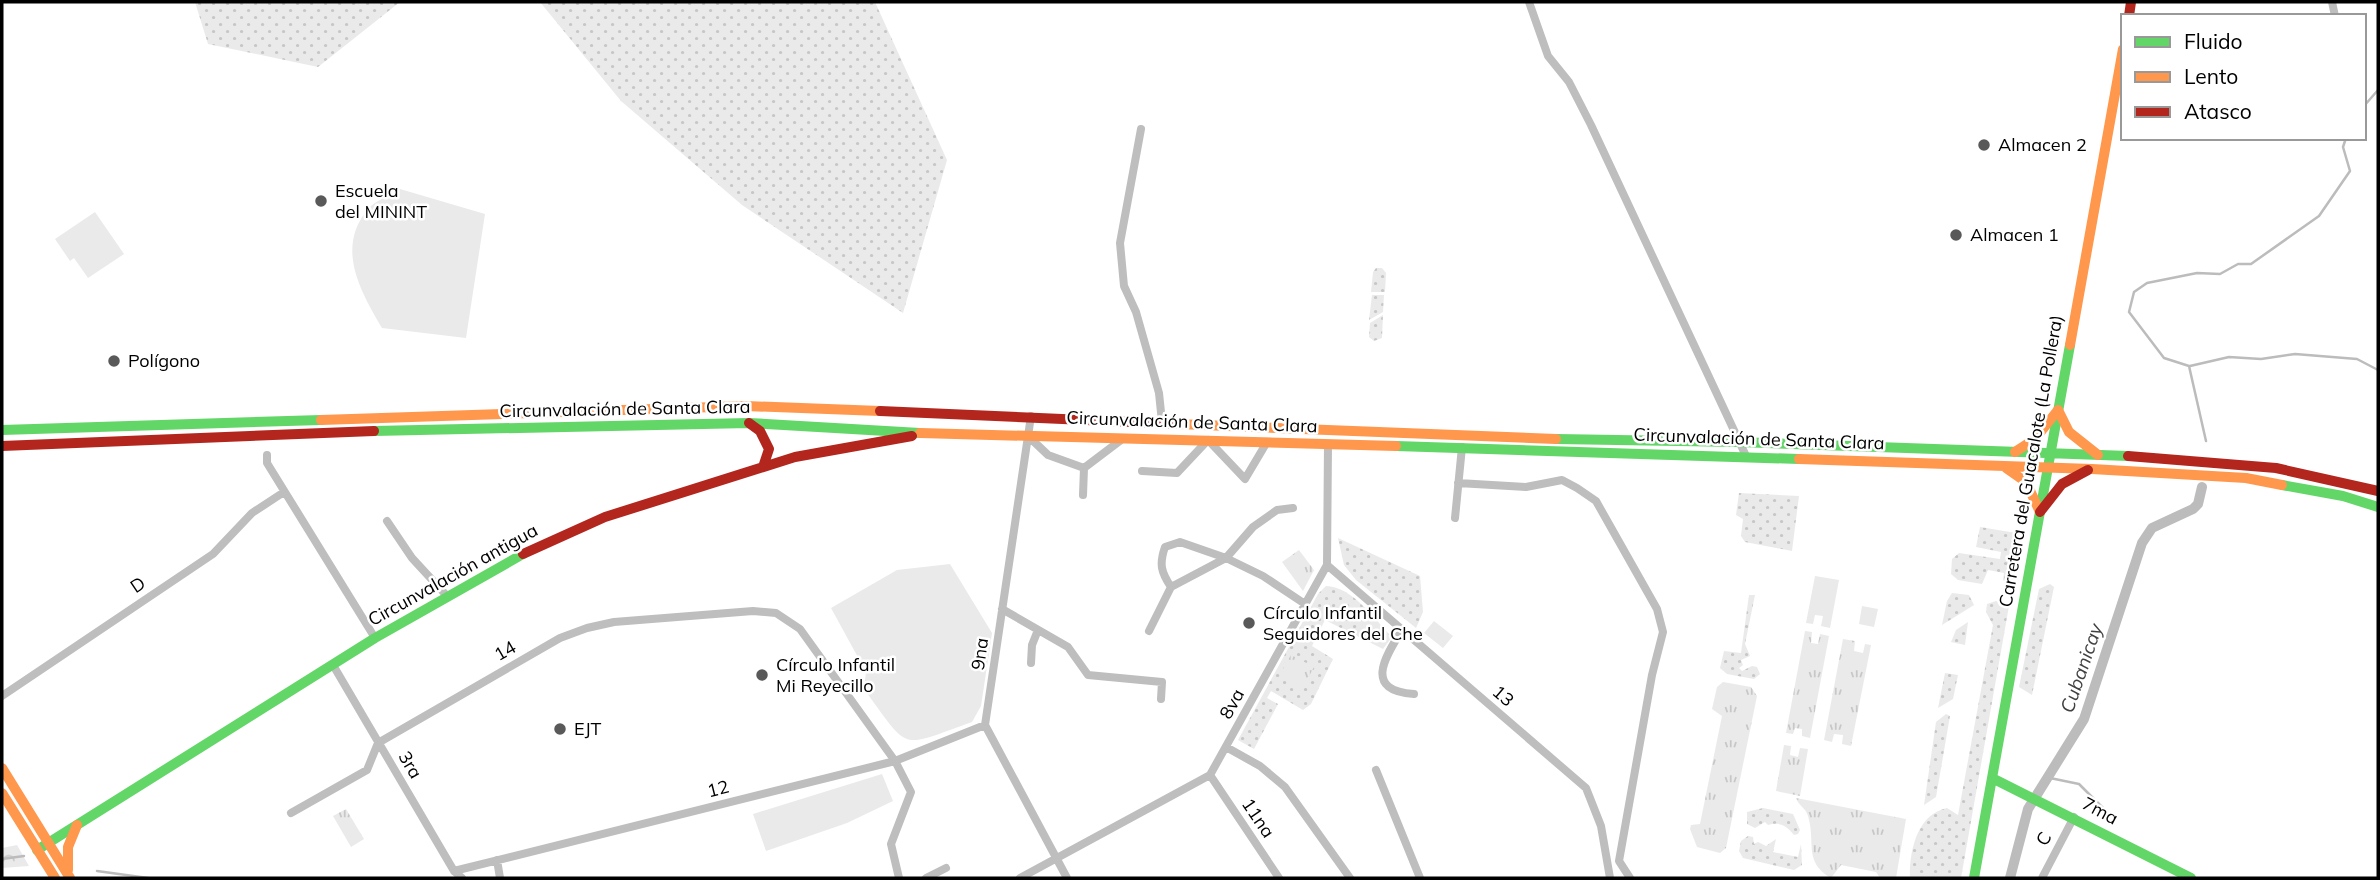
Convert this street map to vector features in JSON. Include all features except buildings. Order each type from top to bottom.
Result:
[{"type":"main road","name":"Carretera del Guacalote (La Pollera)","points":[[1973,878],[2121,60]]},
{"type":"main road","name":"Circunvalación de Santa Clara","points":[[2,430],[746,406],[1526,438],[1739,442],[2230,461],[2340,479],[2378,491]]},
{"type":"main road","points":[[2015,452],[2035,439],[2058,410],[2069,432],[2099,456]]},
{"type":"main road","name":"Circunvalación de Santa Clara","points":[[2,446],[363,432],[750,423],[929,433],[1462,447],[2092,469],[2246,478],[2343,496],[2378,507]]},
{"type":"main road","points":[[750,423],[760,431],[769,449],[763,467]]},
{"type":"main road","name":"Circunvalación antigua","points":[[37,850],[375,638],[525,552],[605,517],[795,457],[929,433]]},
{"type":"main road","points":[[1520,449],[1527,442],[1526,438]]},
{"type":"main road","points":[[2001,466],[2026,482],[2040,512],[2062,484],[2092,469]]},
{"type":"main road","points":[[2,768],[70,878]]},
{"type":"main road","name":"7ma","points":[[1992,778],[2053,806],[2191,878]]},
{"type":"main road","points":[[2,793],[54,878]]},
{"type":"main road","points":[[70,878],[66,856],[69,839],[77,825]]},
{"type":"street","points":[[1529,2],[1548,56],[1569,82],[1591,125],[1746,456]]},
{"type":"street","points":[[1141,129],[1120,243],[1124,286],[1136,312],[1159,393],[1162,422]]},
{"type":"street","name":"9na","points":[[985,725],[1031,416]]},
{"type":"street","points":[[1028,436],[1048,455],[1084,468]]},
{"type":"street","points":[[1084,468],[1123,438]]},
{"type":"street","points":[[1142,471],[1177,473],[1208,440],[1245,479],[1267,442]]},
{"type":"street","name":"8va","points":[[1210,775],[1327,565],[1328,444]]},
{"type":"street","points":[[1455,519],[1462,447]]},
{"type":"street","points":[[267,455],[267,463],[284,492],[375,638]]},
{"type":"street","points":[[1083,495],[1084,468]]},
{"type":"street","points":[[1458,483],[1526,487],[1562,481],[1577,488],[1596,501],[1657,609],[1662,632],[1619,861],[1630,878]]},
{"type":"street","name":"D","points":[[2,696],[213,554],[253,513],[284,492]]},
{"type":"street","points":[[1149,631],[1171,587],[1226,558],[1253,527],[1277,510],[1293,508]]},
{"type":"street","points":[[387,521],[412,558],[447,596]]},
{"type":"street","points":[[1171,587],[1162,573],[1160,561],[1165,547],[1181,542],[1226,558],[1263,576],[1305,604]]},
{"type":"street","name":"13","points":[[1327,565],[1586,788],[1601,826],[1610,878]]},
{"type":"street","points":[[1002,609],[1068,647],[1088,675],[1162,682],[1161,699]]},
{"type":"street","name":"14","points":[[378,743],[560,638],[587,628],[614,622],[734,612],[776,613],[800,629],[895,761]]},
{"type":"street","points":[[1031,663],[1032,645],[1038,630]]},
{"type":"street","points":[[1402,630],[1388,651],[1383,678],[1385,687],[1392,692],[1414,694]]},
{"type":"street","name":"3ra","points":[[332,665],[454,871],[462,878]]},
{"type":"street","points":[[985,725],[1067,878]]},
{"type":"street","name":"12","points":[[454,871],[895,761],[985,725]]},
{"type":"street","points":[[291,813],[367,770],[378,743]]},
{"type":"street","points":[[1226,747],[1260,766],[1284,788],[1350,878]]},
{"type":"street","points":[[895,761],[911,792],[891,844],[899,878]]},
{"type":"street","points":[[1376,770],[1420,878]]},
{"type":"street","points":[[1020,878],[1210,775]]},
{"type":"street","name":"11na","points":[[1210,775],[1279,878]]},
{"type":"street","name":"C","points":[[2042,878],[2074,817]]},
{"type":"street","points":[[497,860],[500,878]]},
{"type":"street","points":[[926,878],[946,868]]},
{"type":"green space","points":[[195,2],[400,2],[318,67],[208,44]]},
{"type":"green space","points":[[540,2],[875,2],[947,160],[903,313],[742,205],[621,101]]},
{"type":"green space","points":[[400,189],[485,214],[466,338],[382,328],[366,300],[355,270],[353,239],[358,224],[368,209]]},
{"type":"green space","points":[[95,212],[124,254],[88,278],[74,258],[70,261],[55,239]]},
{"type":"green space","points":[[1376,268],[1382,268],[1386,273],[1385,292],[1371,292],[1373,272]]},
{"type":"green space","points":[[1372,295],[1384,295],[1383,312],[1369,320]]},
{"type":"green space","points":[[1383,315],[1382,338],[1374,341],[1369,337],[1370,323]]},
{"type":"green space","points":[[1739,493],[1799,496],[1792,551],[1745,542],[1741,536],[1743,519],[1736,515]]},
{"type":"green space","points":[[1980,527],[2016,533],[2021,539],[2013,580],[2006,582],[2003,580],[2004,573],[1988,570],[1982,584],[1958,580],[1951,574],[1952,559],[1959,553],[2000,559],[2001,552],[1976,547]]},
{"type":"green space","points":[[1338,538],[1420,576],[1423,612],[1416,628],[1356,580],[1344,565]]},
{"type":"green space","points":[[1299,550],[1314,570],[1303,591],[1282,562]]},
{"type":"green space","points":[[950,564],[992,633],[981,706],[972,722],[931,737],[908,739],[890,725],[864,689],[866,672],[831,608],[897,570]]},
{"type":"green space","points":[[1815,576],[1839,580],[1830,628],[1821,626],[1823,616],[1815,615],[1813,624],[1806,623]]},
{"type":"green space","points":[[2050,584],[2054,587],[2032,695],[2019,687],[2039,589]]},
{"type":"green space","points":[[1326,586],[1336,588],[1354,598],[1392,637],[1383,649],[1325,620],[1312,646],[1333,659],[1311,704],[1303,710],[1271,691],[1267,698],[1278,704],[1254,749],[1238,740],[1318,594]]},
{"type":"green space","points":[[1952,593],[1969,595],[1974,605],[1942,625],[1947,601]]},
{"type":"green space","points":[[1749,595],[1755,595],[1745,644],[1750,656],[1741,660],[1743,665],[1739,668],[1742,671],[1752,666],[1757,667],[1760,674],[1754,679],[1727,674],[1720,668],[1724,651],[1741,653]]},
{"type":"green space","points":[[1996,601],[2009,606],[1961,878],[1910,878],[1913,846],[1928,818],[1947,808],[1958,815],[1993,625],[1986,612],[1987,604]]},
{"type":"green space","points":[[1862,606],[1878,609],[1874,627],[1859,624]]},
{"type":"green space","points":[[1434,621],[1453,636],[1443,648],[1424,633]]},
{"type":"green space","points":[[1968,622],[1965,645],[1951,642],[1956,630]]},
{"type":"green space","points":[[1805,631],[1812,632],[1811,643],[1818,644],[1820,634],[1829,636],[1810,738],[1802,736],[1802,729],[1795,728],[1793,734],[1786,733]]},
{"type":"green space","points":[[1843,639],[1855,641],[1854,651],[1863,653],[1865,644],[1871,645],[1851,746],[1842,744],[1843,735],[1834,734],[1832,742],[1824,740]]},
{"type":"green space","points":[[1291,655],[1314,667],[1303,687],[1280,674]]},
{"type":"green space","points":[[1945,673],[1958,675],[1953,699],[1938,708]]},
{"type":"green space","points":[[1723,682],[1751,687],[1757,696],[1726,848],[1720,853],[1697,847],[1690,829],[1691,825],[1700,824],[1722,716],[1712,709],[1717,687]]},
{"type":"green space","points":[[1946,714],[1950,716],[1936,797],[1924,805],[1936,722]]},
{"type":"green space","points":[[1784,745],[1791,746],[1790,755],[1798,757],[1800,748],[1808,749],[1800,796],[1776,791]]},
{"type":"green space","points":[[882,774],[893,801],[847,823],[766,851],[753,814]]},
{"type":"green space","points":[[1796,798],[1906,819],[1896,878],[1880,878],[1876,872],[1841,865],[1831,878],[1822,872],[1812,851],[1808,816]]},
{"type":"green space","points":[[1763,808],[1793,814],[1800,830],[1798,834],[1794,835],[1779,824],[1768,825],[1765,822],[1755,828],[1747,824],[1747,812]]},
{"type":"green space","points":[[346,809],[364,839],[351,847],[333,816]]},
{"type":"green space","points":[[1748,836],[1753,837],[1754,844],[1758,842],[1766,846],[1776,839],[1773,852],[1798,857],[1801,844],[1802,865],[1794,870],[1743,858],[1739,851],[1741,841]]},
{"type":"green space","points":[[17,845],[29,866],[2,868],[2,848]]},
{"type":"waterway","name":"Cubanicay","points":[[2366,104],[2378,90]]},
{"type":"waterway","name":"Cubanicay","points":[[2206,441],[2189,366],[2164,358],[2129,312],[2134,292],[2147,283],[2197,273],[2220,274],[2238,264],[2251,264],[2319,216],[2350,171],[2343,147],[2345,140]]},
{"type":"waterway","points":[[2190,366],[2229,357],[2261,359],[2295,354],[2357,359],[2378,370]]},
{"type":"waterway","name":"Cubanicay","points":[[2010,878],[2028,809],[2084,719],[2142,543],[2152,528],[2193,509],[2198,504],[2202,487]]},
{"type":"waterway","points":[[2050,778],[2079,784],[2104,809]]},
{"type":"waterway","points":[[2,859],[24,856]]},
{"type":"waterway","points":[[97,871],[148,878]]},
{"type":"traffic: fast","points":[[1974,878],[2070,345]]},
{"type":"traffic: fast","points":[[2,430],[321,420]]},
{"type":"traffic: fast","points":[[374,431],[749,423],[920,433]]},
{"type":"traffic: fast","points":[[1556,439],[1739,442],[2128,456]]},
{"type":"traffic: fast","points":[[1396,446],[1799,459]]},
{"type":"traffic: fast","points":[[2282,485],[2343,496],[2378,507]]},
{"type":"traffic: fast","points":[[37,850],[375,638],[523,554]]},
{"type":"traffic: fast","points":[[1992,778],[2191,878]]},
{"type":"traffic: slow","points":[[2070,345],[2121,60]]},
{"type":"traffic: slow","points":[[321,420],[746,406],[880,411]]},
{"type":"traffic: slow","points":[[2015,452],[2035,439],[2058,410],[2069,432],[2098,455]]},
{"type":"traffic: slow","points":[[1178,424],[1556,439]]},
{"type":"traffic: slow","points":[[920,433],[1396,446]]},
{"type":"traffic: slow","points":[[1799,459],[2092,469],[2246,478],[2282,485]]},
{"type":"traffic: slow","points":[[2006,468],[2026,482],[2040,512]]},
{"type":"traffic: slow","points":[[2,768],[70,878]]},
{"type":"traffic: slow","points":[[2,793],[55,878]]},
{"type":"traffic: slow","points":[[68,870],[68,847],[77,825]]},
{"type":"traffic: jam","points":[[2129,14],[2131,2]]},
{"type":"traffic: jam","points":[[880,411],[1178,424]]},
{"type":"traffic: jam","points":[[749,423],[760,431],[769,449],[763,467]]},
{"type":"traffic: jam","points":[[2,446],[374,431]]},
{"type":"traffic: jam","points":[[523,554],[605,517],[795,457],[912,436]]},
{"type":"traffic: jam","points":[[2128,456],[2276,468],[2378,491]]},
{"type":"traffic: jam","points":[[2040,512],[2062,484],[2088,470]]},
{"type":"place","name":"Almacen 2","points":[[1984,145]]},
{"type":"place","name":"Escuela del MININT","points":[[321,201]]},
{"type":"place","name":"Almacen 1","points":[[1956,235]]},
{"type":"place","name":"Polígono","points":[[114,361]]},
{"type":"place","name":"Círculo Infantil Seguidores del Che","points":[[1249,623]]},
{"type":"place","name":"Círculo Infantil Mi Reyecillo","points":[[762,675]]},
{"type":"place","name":"EJT","points":[[560,729]]}]
